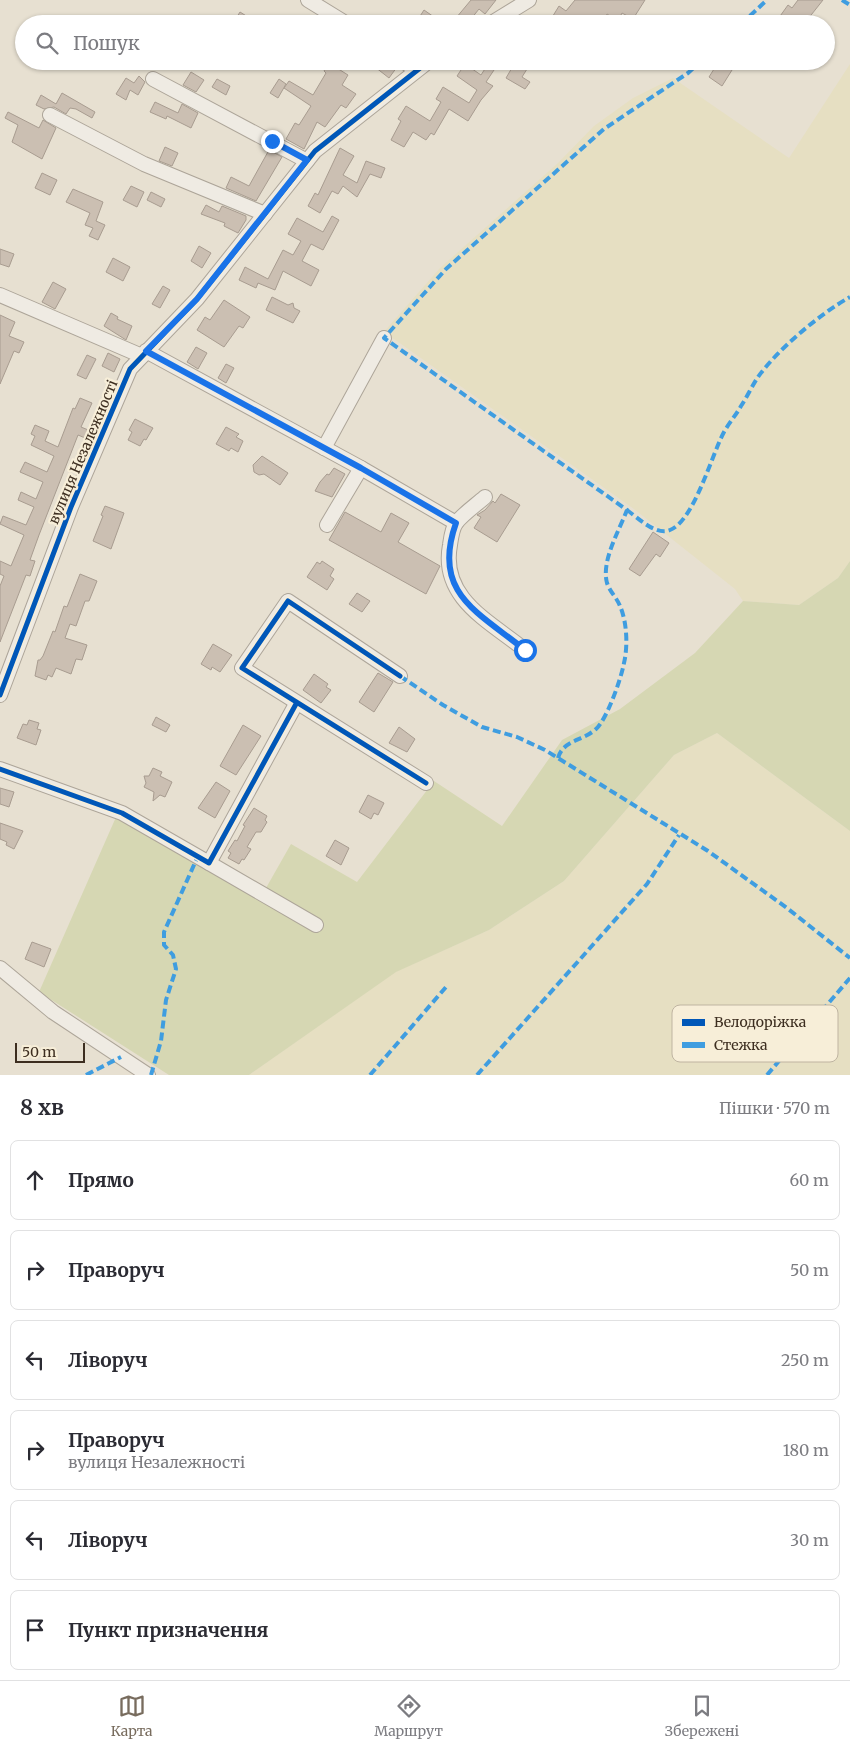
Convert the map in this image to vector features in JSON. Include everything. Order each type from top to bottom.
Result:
[{"type":"street","points":[[308,0],[332,15]]},
{"type":"street","points":[[505,15],[529,0]]},
{"type":"street","name":"вулиця Незалежності","points":[[0,695],[71,507],[130,369],[197,299],[307,160],[336,133],[416,70]]},
{"type":"street","points":[[153,79],[307,160]]},
{"type":"street","points":[[50,115],[144,164],[265,214]]},
{"type":"street","points":[[0,295],[144,354],[361,468],[456,523]]},
{"type":"street","points":[[324,448],[384,338]]},
{"type":"street","points":[[327,525],[361,468]]},
{"type":"street","points":[[484,498],[456,523],[448,563],[451,579],[458,593],[525,650]]},
{"type":"street","points":[[400,676],[288,601],[242,668],[296,704],[426,783]]},
{"type":"street","points":[[209,863],[296,704]]},
{"type":"street","points":[[0,769],[122,813],[316,925]]},
{"type":"street","points":[[0,968],[53,1012],[148,1075]]},
{"type":"shaded area","points":[[850,64],[850,561],[838,578],[799,605],[743,601],[735,589],[634,509],[394,339],[382,334],[440,268],[558,163],[594,126],[633,98],[673,78],[789,158]]},
{"type":"shaded area","points":[[717,733],[850,831],[850,1075],[249,1075],[395,972],[489,930],[564,881],[674,755]]},
{"type":"green space","points":[[850,561],[850,831],[717,733],[674,755],[564,881],[489,930],[396,972],[249,1075],[169,1075],[39,992],[120,808],[266,888],[291,844],[357,882],[434,781],[502,826],[562,740],[620,709],[695,653],[743,601],[799,605],[838,578]]},
{"type":"building","points":[[471,0],[496,0],[485,14],[479,9],[474,15],[458,15]]},
{"type":"building","points":[[575,0],[645,0],[636,15],[622,13],[621,15],[554,15],[559,6],[566,11]]},
{"type":"building","points":[[798,0],[823,0],[811,15],[781,15],[788,5],[792,8]]},
{"type":"building","points":[[424,10],[431,15],[421,15]]},
{"type":"building","points":[[340,70],[348,75],[342,85],[356,94],[346,108],[341,105],[325,127],[317,122],[304,149],[286,139],[295,123],[299,125],[311,106],[284,88],[289,81],[313,95],[326,73],[324,71]]},
{"type":"building","points":[[379,70],[395,70],[389,78]]},
{"type":"building","points":[[461,70],[474,70],[481,75],[484,70],[494,70],[486,82],[493,86],[481,100],[468,121],[449,109],[434,135],[431,133],[426,140],[413,132],[404,147],[391,140],[401,121],[398,119],[406,106],[430,121],[441,102],[436,99],[443,87],[469,103],[477,90],[457,76]]},
{"type":"building","points":[[511,70],[526,70],[522,77],[530,82],[525,89],[506,78]]},
{"type":"building","points":[[713,70],[732,70],[722,86],[709,77]]},
{"type":"building","points":[[191,72],[204,80],[196,92],[183,85]]},
{"type":"building","points":[[139,76],[145,82],[138,95],[130,90],[126,100],[116,94],[126,78],[134,83]]},
{"type":"building","points":[[217,79],[230,86],[226,95],[212,87]]},
{"type":"building","points":[[279,79],[286,84],[278,98],[270,93]]},
{"type":"building","points":[[62,93],[95,112],[92,118],[76,109],[70,108],[66,114],[54,107],[44,109],[36,105],[41,95],[56,104]]},
{"type":"building","points":[[155,102],[178,113],[182,104],[198,113],[191,128],[167,116],[166,119],[150,112]]},
{"type":"building","points":[[8,112],[39,128],[43,120],[56,128],[42,159],[12,142],[18,125],[5,118]]},
{"type":"building","points":[[165,147],[178,153],[172,166],[159,161]]},
{"type":"building","points":[[340,148],[354,156],[343,175],[357,183],[366,161],[385,168],[381,178],[370,174],[357,197],[343,186],[338,194],[332,191],[320,213],[308,206],[315,193],[318,195]]},
{"type":"building","points":[[269,150],[282,157],[256,201],[226,188],[231,177],[249,186]]},
{"type":"building","points":[[42,173],[57,180],[50,195],[35,188]]},
{"type":"building","points":[[131,186],[144,192],[137,207],[123,200]]},
{"type":"building","points":[[73,189],[103,202],[96,221],[105,225],[98,240],[89,236],[93,228],[85,225],[90,213],[66,202]]},
{"type":"building","points":[[151,192],[165,199],[161,207],[147,200]]},
{"type":"building","points":[[206,205],[219,212],[222,206],[246,216],[246,220],[238,233],[224,226],[225,223],[201,214]]},
{"type":"building","points":[[332,216],[339,220],[323,250],[311,244],[302,261],[319,270],[311,286],[283,271],[275,290],[258,283],[256,288],[239,280],[245,267],[268,279],[283,250],[293,255],[301,241],[288,234],[297,218],[323,232]]},
{"type":"building","points":[[199,246],[211,253],[202,268],[191,261]]},
{"type":"building","points":[[0,249],[14,254],[9,267],[0,264]]},
{"type":"building","points":[[113,258],[130,267],[123,281],[106,272]]},
{"type":"building","points":[[53,282],[66,289],[55,309],[42,302]]},
{"type":"building","points":[[163,286],[170,290],[160,308],[152,304]]},
{"type":"building","points":[[272,297],[288,305],[293,303],[294,308],[300,311],[293,323],[266,310]]},
{"type":"building","points":[[224,300],[250,317],[243,328],[239,326],[224,347],[197,330],[205,317],[210,320]]},
{"type":"building","points":[[111,313],[118,317],[117,319],[132,326],[126,340],[104,326]]},
{"type":"building","points":[[0,315],[15,322],[9,336],[24,342],[19,353],[14,351],[0,384]]},
{"type":"building","points":[[196,347],[207,353],[198,369],[187,362]]},
{"type":"building","points":[[108,353],[120,359],[114,372],[102,366]]},
{"type":"building","points":[[87,355],[96,359],[86,379],[77,375]]},
{"type":"building","points":[[226,364],[234,368],[226,383],[218,378]]},
{"type":"building","points":[[80,398],[92,403],[81,427],[93,432],[90,440],[78,435],[30,560],[35,561],[30,576],[26,575],[0,642],[0,586],[4,576],[0,574],[0,561],[11,566],[24,535],[0,524],[3,516],[26,525],[34,507],[18,500],[21,492],[36,499],[43,482],[20,472],[25,462],[47,472],[54,456],[31,445],[35,436],[31,434],[35,425],[49,431],[45,441],[58,447],[73,408],[75,409]]},
{"type":"building","points":[[135,419],[153,428],[140,446],[128,440],[132,432],[129,430]]},
{"type":"building","points":[[226,427],[239,434],[236,437],[243,441],[238,452],[231,448],[229,451],[216,444]]},
{"type":"building","points":[[262,456],[288,473],[280,485],[264,474],[259,475],[254,472],[253,465]]},
{"type":"building","points":[[334,468],[345,474],[332,497],[315,491],[320,482]]},
{"type":"building","points":[[501,494],[520,505],[497,542],[474,528],[481,517],[477,515],[485,510],[493,501],[495,503]]},
{"type":"building","points":[[105,506],[124,513],[111,549],[93,541]]},
{"type":"building","points":[[345,512],[381,532],[391,513],[409,523],[398,542],[440,566],[426,594],[329,540]]},
{"type":"building","points":[[653,532],[669,543],[660,557],[656,554],[640,576],[629,569]]},
{"type":"building","points":[[322,561],[334,569],[330,576],[334,579],[327,590],[307,577],[317,562],[320,564]]},
{"type":"building","points":[[80,574],[97,581],[89,601],[85,601],[76,626],[70,624],[65,638],[87,645],[82,660],[76,659],[71,674],[56,668],[52,677],[48,675],[46,680],[35,676],[38,660],[43,656],[53,631],[55,632],[64,606],[67,607]]},
{"type":"building","points":[[357,593],[370,601],[362,612],[349,604]]},
{"type":"building","points":[[213,644],[232,655],[220,672],[212,667],[211,670],[201,664]]},
{"type":"building","points":[[378,673],[393,682],[374,712],[359,702]]},
{"type":"building","points":[[314,674],[328,684],[326,687],[331,690],[321,703],[303,690]]},
{"type":"building","points":[[156,717],[170,725],[166,732],[152,725]]},
{"type":"building","points":[[29,720],[39,723],[37,729],[41,730],[36,745],[17,738],[23,724],[27,725]]},
{"type":"building","points":[[243,725],[261,736],[236,775],[220,766]]},
{"type":"building","points":[[399,727],[415,739],[407,752],[389,743]]},
{"type":"building","points":[[153,768],[162,772],[160,776],[172,782],[165,797],[160,795],[153,801],[154,792],[144,787],[146,783],[144,776],[149,776]]},
{"type":"building","points":[[216,782],[230,791],[215,818],[198,808]]},
{"type":"building","points":[[0,788],[14,792],[9,807],[0,804]]},
{"type":"building","points":[[368,795],[384,803],[378,815],[374,813],[371,819],[359,812]]},
{"type":"building","points":[[254,808],[267,816],[265,820],[267,822],[261,832],[256,832],[247,847],[251,849],[239,864],[228,858],[231,853],[228,851],[235,840],[237,841],[245,826],[243,825]]},
{"type":"building","points":[[0,823],[23,831],[14,849],[6,845],[7,842],[0,839]]},
{"type":"building","points":[[335,840],[349,848],[341,865],[326,856]]},
{"type":"building","points":[[32,942],[51,949],[44,967],[25,959]]},
{"type":"marked path","points":[[751,15],[767,0]]},
{"type":"marked path","points":[[842,0],[850,5]]},
{"type":"marked path","points":[[558,758],[569,744],[596,729],[605,717],[617,688],[625,656],[625,627],[619,603],[607,583],[606,565],[627,510],[384,338],[446,269],[604,129],[691,70]]},
{"type":"marked path","points":[[627,510],[647,525],[659,531],[670,530],[679,524],[687,514],[702,486],[724,432],[766,366],[800,333],[826,312],[850,297]]},
{"type":"marked path","points":[[400,676],[443,705],[482,727],[517,737],[545,750],[708,851],[787,908],[850,958]]},
{"type":"marked path","points":[[477,1075],[647,884],[679,835]]},
{"type":"marked path","points":[[151,1075],[161,1041],[166,1000],[176,969],[173,955],[164,945],[164,932],[198,856]]},
{"type":"marked path","points":[[827,1005],[850,978]]},
{"type":"marked path","points":[[370,1075],[446,987]]},
{"type":"marked path","points":[[86,1075],[121,1057]]},
{"type":"marked path","points":[[767,1075],[778,1062]]},
{"type":"cycle path","points":[[0,695],[71,507],[130,369],[197,299],[315,151],[418,70]]},
{"type":"cycle path","points":[[400,676],[288,601],[242,668],[426,783]]},
{"type":"cycle path","points":[[0,769],[122,813],[209,863],[296,704]]},
{"type":"route","points":[[272,141],[307,160],[197,299],[146,351],[361,468],[456,523],[449,548],[448,563],[451,579],[458,593],[525,650]]}]
